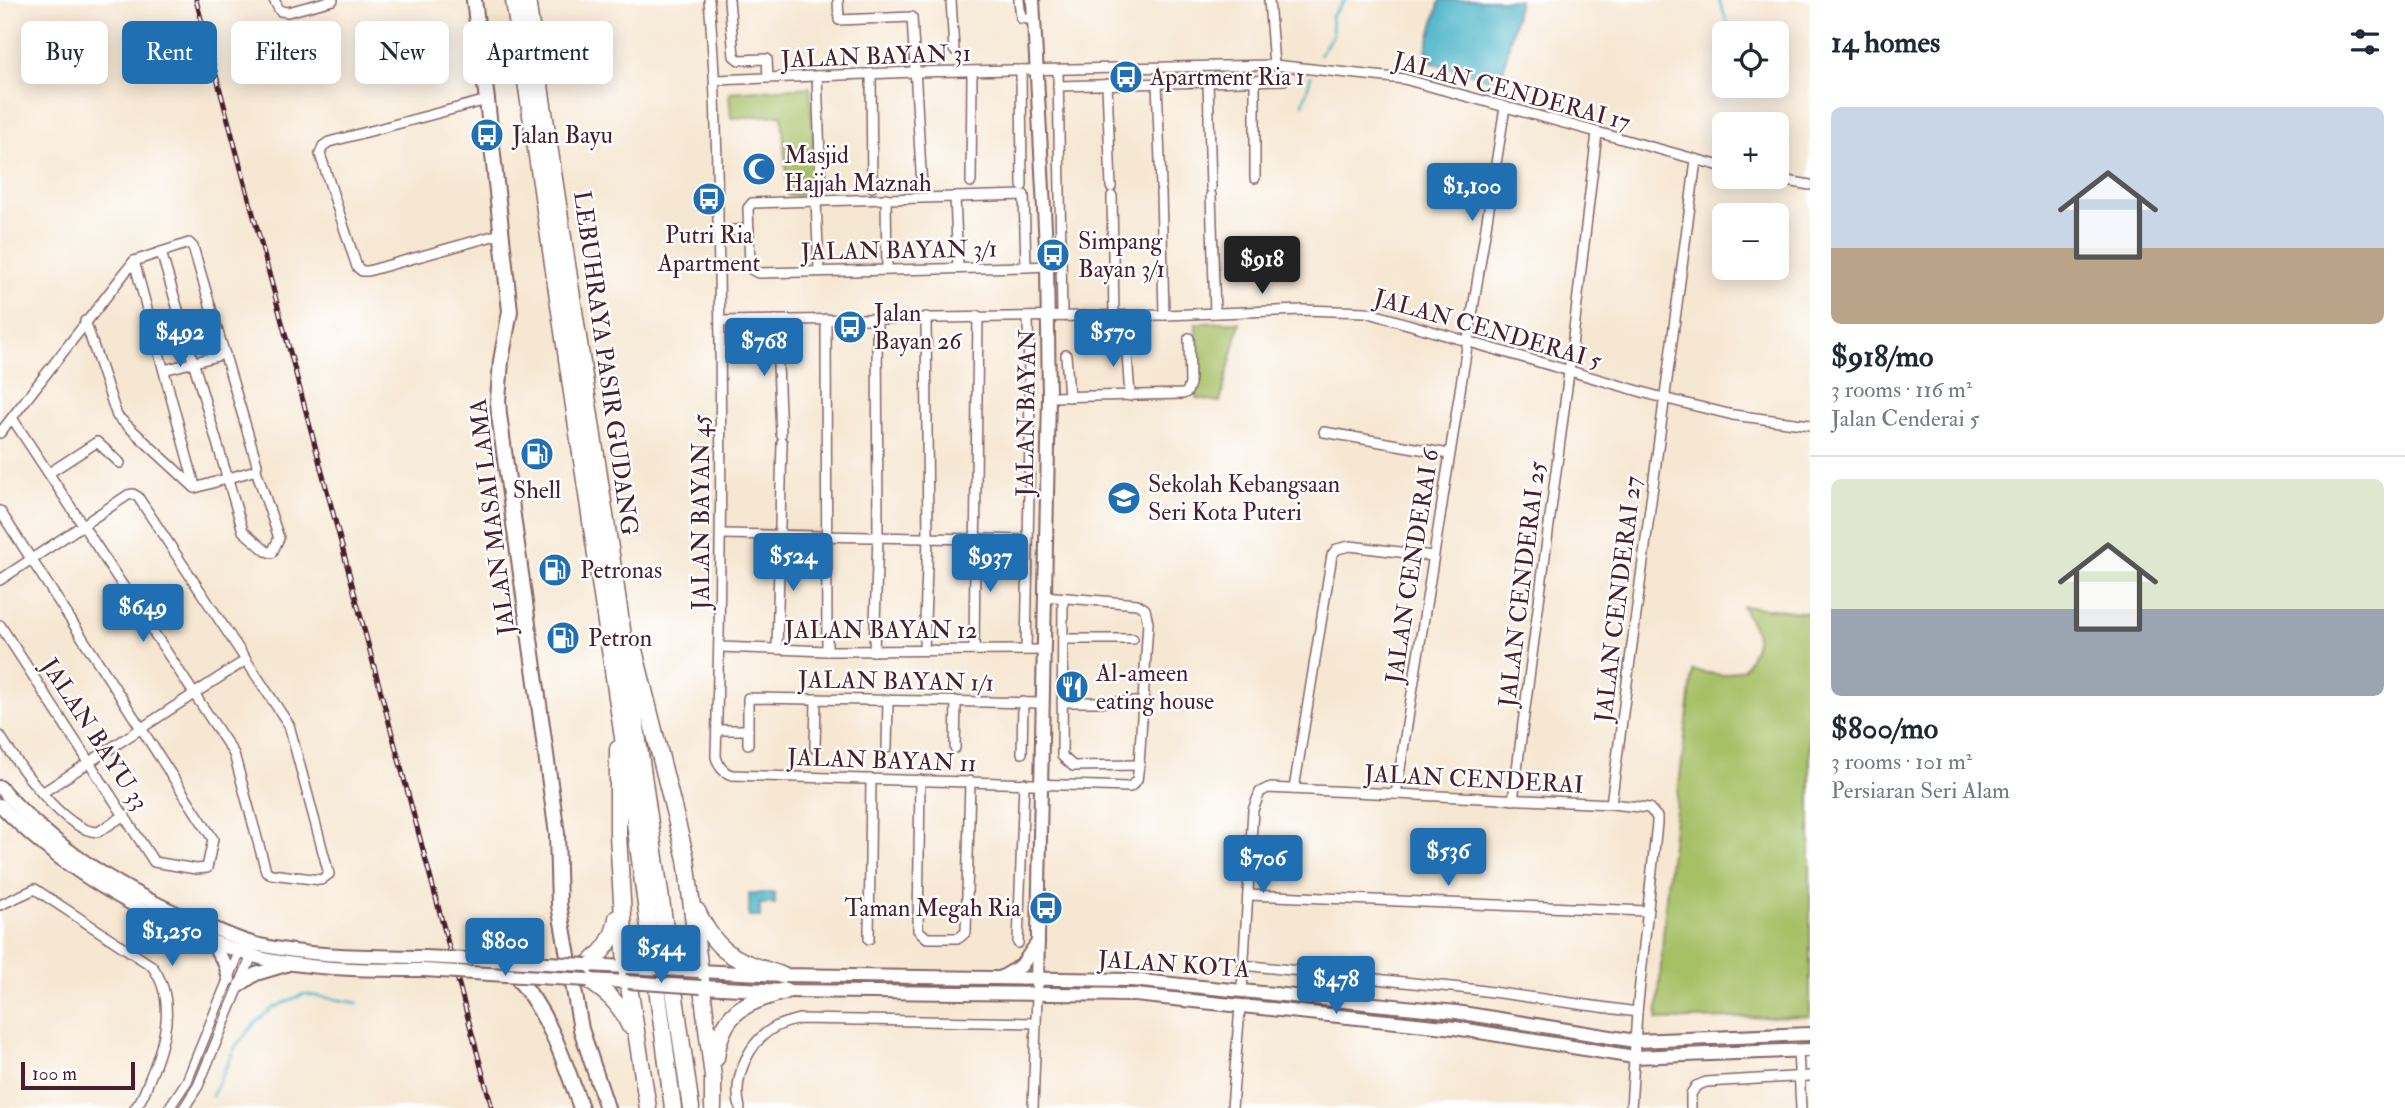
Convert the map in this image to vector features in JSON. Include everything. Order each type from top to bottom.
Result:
[{"type":"highway","name":"LEBUHRAYA PASIR GUDANG","points":[[514,0],[631,792],[673,1108]]},
{"type":"highway","name":"LEBUHRAYA PASIR GUDANG","points":[[527,0],[691,1108]]},
{"type":"highway","points":[[616,588],[676,819],[692,899],[713,1077]]},
{"type":"highway","points":[[619,721],[617,770],[621,897],[627,975],[648,1108]]},
{"type":"highway","points":[[621,897],[616,928],[610,942],[588,972],[616,1001],[626,1016],[636,1043]]},
{"type":"highway","points":[[692,899],[712,939],[722,949],[783,983],[741,1007],[730,1018],[717,1043],[713,1108]]},
{"type":"main road","name":"JALAN MASAI LAMA","points":[[474,0],[510,311],[498,400],[500,428],[557,834],[559,905],[581,1029],[607,1108]]},
{"type":"main road","name":"JALAN BAYAN","points":[[1033,0],[1047,266],[1049,397],[1037,995]]},
{"type":"main road","points":[[0,787],[42,830],[112,880],[248,948],[351,956],[515,975],[588,972]]},
{"type":"main road","points":[[0,805],[33,838],[78,871],[141,910],[209,940],[248,948],[297,964],[351,970],[424,964],[588,972]]},
{"type":"main road","points":[[209,940],[234,982],[269,969],[297,964]]},
{"type":"main road","points":[[999,978],[1021,966],[1039,941]]},
{"type":"main road","name":"JALAN KOTA","points":[[588,972],[1037,995],[1135,995],[1455,1028],[1634,1057],[1804,1050]]},
{"type":"main road","points":[[515,975],[545,1016],[581,1108]]},
{"type":"main road","name":"JALAN KOTA","points":[[783,983],[999,978],[1131,979],[1456,1012],[1635,1041],[1810,1034]]},
{"type":"street","points":[[274,0],[280,11],[288,12],[333,0]]},
{"type":"street","name":"JALAN BAYAN 45","points":[[709,0],[716,80],[722,534],[716,757],[723,770]]},
{"type":"street","points":[[729,0],[734,57],[739,60],[767,59],[768,78]]},
{"type":"street","points":[[838,0],[839,20],[912,18],[922,188]]},
{"type":"street","points":[[951,0],[954,50]]},
{"type":"street","points":[[1019,0],[1021,18],[1034,20]]},
{"type":"street","points":[[1269,0],[1274,65]]},
{"type":"street","name":"JALAN CENDERAI 17","points":[[1037,70],[1274,65],[1404,79],[1712,164]]},
{"type":"street","points":[[1021,70],[1022,186]]},
{"type":"street","name":"JALAN BAYAN 31","points":[[716,80],[1037,70]]},
{"type":"street","points":[[1058,70],[1062,316]]},
{"type":"street","points":[[971,182],[972,72]]},
{"type":"street","points":[[871,74],[872,187]]},
{"type":"street","points":[[817,76],[821,184]]},
{"type":"street","points":[[1058,86],[1284,80]]},
{"type":"street","points":[[1255,81],[1255,178]]},
{"type":"street","points":[[1208,82],[1215,313]]},
{"type":"street","points":[[1157,83],[1164,315]]},
{"type":"street","points":[[1108,84],[1114,316]]},
{"type":"street","points":[[487,100],[330,142],[323,146],[320,155],[357,267],[362,271],[500,234]]},
{"type":"street","name":"JALAN CENDERAI 6","points":[[1396,794],[1505,107]]},
{"type":"street","name":"JALAN CENDERAI 25","points":[[1513,800],[1597,133]]},
{"type":"street","name":"JALAN CENDERAI 27","points":[[1611,804],[1696,160]]},
{"type":"street","points":[[1789,181],[1810,185]]},
{"type":"street","points":[[718,231],[749,229],[752,203],[1024,195],[1026,267]]},
{"type":"street","points":[[955,196],[958,268]]},
{"type":"street","points":[[886,198],[887,269]]},
{"type":"street","points":[[816,201],[819,271]]},
{"type":"street","name":"JALAN BAYAN 3/1","points":[[749,229],[752,270],[758,273],[1047,266]]},
{"type":"street","points":[[0,433],[134,261],[186,243],[191,244],[257,464],[256,470],[279,538],[272,553],[243,531],[161,252]]},
{"type":"street","points":[[134,261],[195,488]]},
{"type":"street","name":"JALAN CENDERAI 5","points":[[1048,317],[1303,310],[1366,312],[1663,398],[1732,415],[1810,425]]},
{"type":"street","points":[[974,649],[978,316]]},
{"type":"street","points":[[924,650],[928,538],[926,317]]},
{"type":"street","points":[[1026,650],[1030,438],[1028,317]]},
{"type":"street","points":[[720,321],[1048,317]]},
{"type":"street","points":[[874,651],[878,537],[877,318]]},
{"type":"street","points":[[826,319],[827,651]]},
{"type":"street","points":[[776,320],[781,438],[777,649]]},
{"type":"street","points":[[85,321],[117,416],[195,488]]},
{"type":"street","points":[[1049,397],[1180,395],[1187,392],[1190,384],[1189,338]]},
{"type":"street","points":[[1126,341],[1130,396]]},
{"type":"street","points":[[163,370],[225,354]]},
{"type":"street","points":[[1066,355],[1069,397]]},
{"type":"street","points":[[0,580],[82,524],[128,495],[138,497],[289,725],[329,874],[321,880],[271,874],[266,871],[234,754],[193,694],[82,524],[49,473],[12,418]]},
{"type":"street","points":[[1324,432],[1449,454]]},
{"type":"street","points":[[49,473],[97,442],[120,463]]},
{"type":"street","points":[[195,488],[256,470]]},
{"type":"street","points":[[0,511],[141,728]]},
{"type":"street","points":[[722,534],[1028,540]]},
{"type":"street","points":[[1294,789],[1330,562],[1336,549],[1350,546],[1432,556]]},
{"type":"street","points":[[1044,596],[1137,604],[1145,609],[1148,622],[1139,765],[1073,766],[1064,760],[1061,751],[1063,598]]},
{"type":"street","name":"JALAN BAYU 33","points":[[0,625],[157,864],[205,869],[209,864],[213,839],[141,728]]},
{"type":"street","points":[[1063,639],[1133,639]]},
{"type":"street","name":"JALAN BAYAN 12","points":[[719,647],[827,651],[1043,650]]},
{"type":"street","points":[[41,793],[246,660]]},
{"type":"street","name":"JALAN BAYAN 1/1","points":[[748,730],[748,698],[1042,703]]},
{"type":"street","points":[[816,699],[816,748]]},
{"type":"street","points":[[887,748],[888,700]]},
{"type":"street","points":[[955,748],[956,701]]},
{"type":"street","points":[[1022,753],[1023,702]]},
{"type":"street","points":[[1062,702],[1142,702]]},
{"type":"street","points":[[717,730],[748,730],[748,744]]},
{"type":"street","points":[[0,736],[41,793],[77,825],[94,832],[125,815]]},
{"type":"street","name":"JALAN BAYAN 11","points":[[723,770],[732,775],[1130,787],[1137,780],[1139,765]]},
{"type":"street","points":[[869,939],[871,779]]},
{"type":"street","points":[[920,780],[918,930],[927,938],[959,938],[966,932],[970,781]]},
{"type":"street","points":[[1018,943],[1024,783]]},
{"type":"street","name":"JALAN CENDERAI","points":[[1242,990],[1255,799],[1260,792],[1268,788],[1644,807],[1653,811],[1657,817],[1646,911],[1631,1108]]},
{"type":"street","points":[[0,905],[35,889],[152,966],[161,978],[167,1022],[163,1049],[135,1108]]},
{"type":"street","points":[[1248,895],[1646,911]]},
{"type":"street","points":[[169,1108],[187,1081],[248,948]]},
{"type":"street","points":[[1243,965],[1470,989],[1637,1012]]},
{"type":"street","points":[[184,1108],[198,1086],[234,982]]},
{"type":"street","points":[[1033,1108],[1037,995]]},
{"type":"street","points":[[1232,1108],[1240,1007]]},
{"type":"street","points":[[740,1108],[738,1085],[743,1064],[755,1044],[775,1027],[799,1018],[1036,1023]]},
{"type":"street","points":[[1801,1108],[1805,1076],[1804,1050]]},
{"type":"street","points":[[1691,1108],[1691,1094],[1696,1086],[1706,1082],[1805,1076]]},
{"type":"green space","points":[[810,87],[817,194],[788,196],[782,115],[731,118],[729,92]]},
{"type":"green space","points":[[1240,322],[1220,402],[1196,398],[1196,323]]},
{"type":"green space","points":[[1742,606],[1810,613],[1810,1016],[1657,1020],[1667,884],[1693,671],[1722,675],[1744,669],[1756,638]]},
{"type":"water","points":[[1440,0],[1519,0],[1503,72],[1488,79],[1429,62],[1425,54]]},
{"type":"water","points":[[749,893],[775,893],[775,904],[760,904],[760,917],[749,917]]},
{"type":"waterway","points":[[1319,55],[1333,35],[1331,17],[1345,0]]},
{"type":"waterway","points":[[1719,0],[1727,21]]},
{"type":"waterway","points":[[1303,104],[1311,76]]},
{"type":"waterway","points":[[212,1096],[236,1046],[256,1022],[273,1008],[304,994],[358,1003]]},
{"type":"railway","points":[[196,0],[492,1108]]},
{"type":"place","name":"Apartment Ria 1","points":[[1126,77]]},
{"type":"place","name":"Jalan Bayu","points":[[487,135]]},
{"type":"place","name":"Masjid Hajjah Maznah","points":[[759,169]]},
{"type":"place","name":"Putri Ria Apartment","points":[[709,199]]},
{"type":"place","name":"Simpang Bayan 3/1","points":[[1053,255]]},
{"type":"place","name":"Jalan Bayan 26","points":[[850,327]]},
{"type":"place","name":"Shell","points":[[537,454]]},
{"type":"place","name":"Sekolah Kebangsaan Seri Kota Puteri","points":[[1124,498]]},
{"type":"place","name":"Petronas","points":[[555,570]]},
{"type":"place","name":"Petron","points":[[563,638]]},
{"type":"place","name":"Al-ameen eating house","points":[[1072,687]]},
{"type":"place","name":"Taman Megah Ria","points":[[1046,908]]}]
